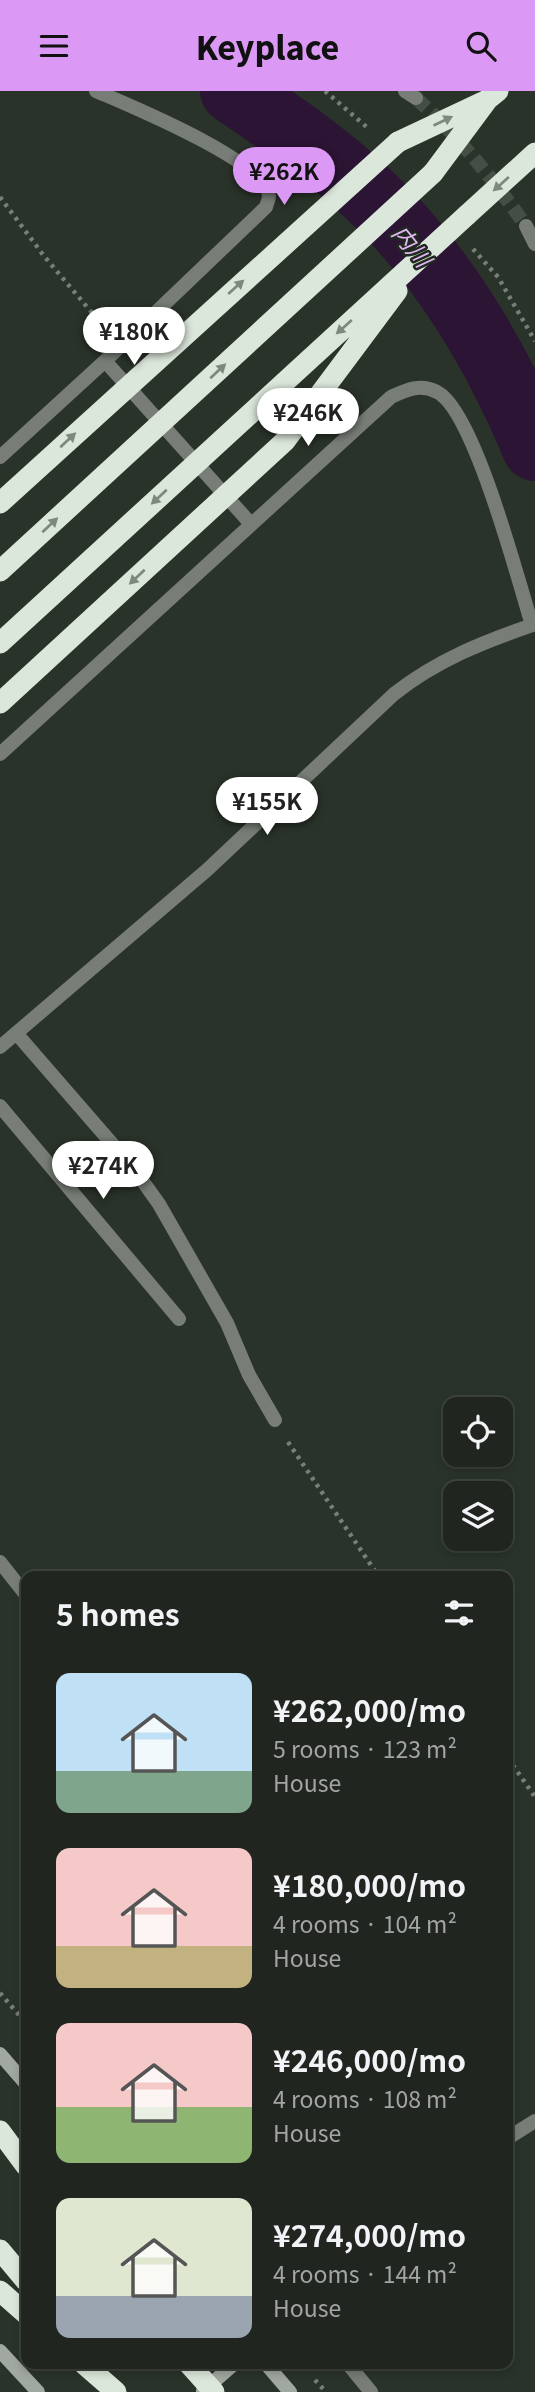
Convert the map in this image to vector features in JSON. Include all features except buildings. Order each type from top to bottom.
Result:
[{"type":"highway","points":[[0,503],[398,142],[493,95]]},
{"type":"highway","points":[[0,571],[433,173],[493,95]]},
{"type":"highway","points":[[0,643],[535,153]]},
{"type":"highway","points":[[0,703],[285,441],[426,253]]},
{"type":"highway","points":[[0,2130],[21,2159]]},
{"type":"highway","points":[[0,2150],[21,2174]]},
{"type":"highway","points":[[0,2250],[21,2275]]},
{"type":"highway","points":[[0,2291],[21,2310]]},
{"type":"highway","points":[[90,2369],[116,2392]]},
{"type":"highway","points":[[101,2369],[121,2392]]},
{"type":"highway","points":[[193,2369],[214,2392]]},
{"type":"main road","points":[[0,2054],[21,2078]]},
{"type":"main road","points":[[0,2351],[38,2392]]},
{"type":"main road","points":[[202,2392],[228,2369]]},
{"type":"main road","points":[[270,2369],[289,2392]]},
{"type":"street","points":[[0,457],[266,207],[269,196],[263,183],[214,145],[96,91]]},
{"type":"street","points":[[526,226],[535,244]]},
{"type":"street","points":[[105,361],[251,524]]},
{"type":"street","points":[[0,754],[391,397],[412,387],[437,391],[456,409],[478,457],[534,624],[457,653],[423,671],[394,694],[207,870],[0,1047]]},
{"type":"street","points":[[16,1033],[134,1169],[159,1204],[227,1323],[249,1375],[275,1420]]},
{"type":"street","points":[[0,1106],[179,1319]]},
{"type":"street","points":[[0,1562],[21,1589]]},
{"type":"street","points":[[513,2135],[535,2120]]},
{"type":"street","points":[[352,2369],[371,2392]]},
{"type":"path","points":[[0,197],[44,257],[120,347]]},
{"type":"path","points":[[275,1420],[375,1571]]},
{"type":"path","points":[[513,1765],[535,1797]]},
{"type":"path","points":[[0,1993],[21,2017]]},
{"type":"waterway","name":"内川","points":[[233,91],[334,164],[365,191],[418,247],[484,344],[535,448]]},
{"type":"tunnel","points":[[416,98],[475,159],[526,226]]}]
